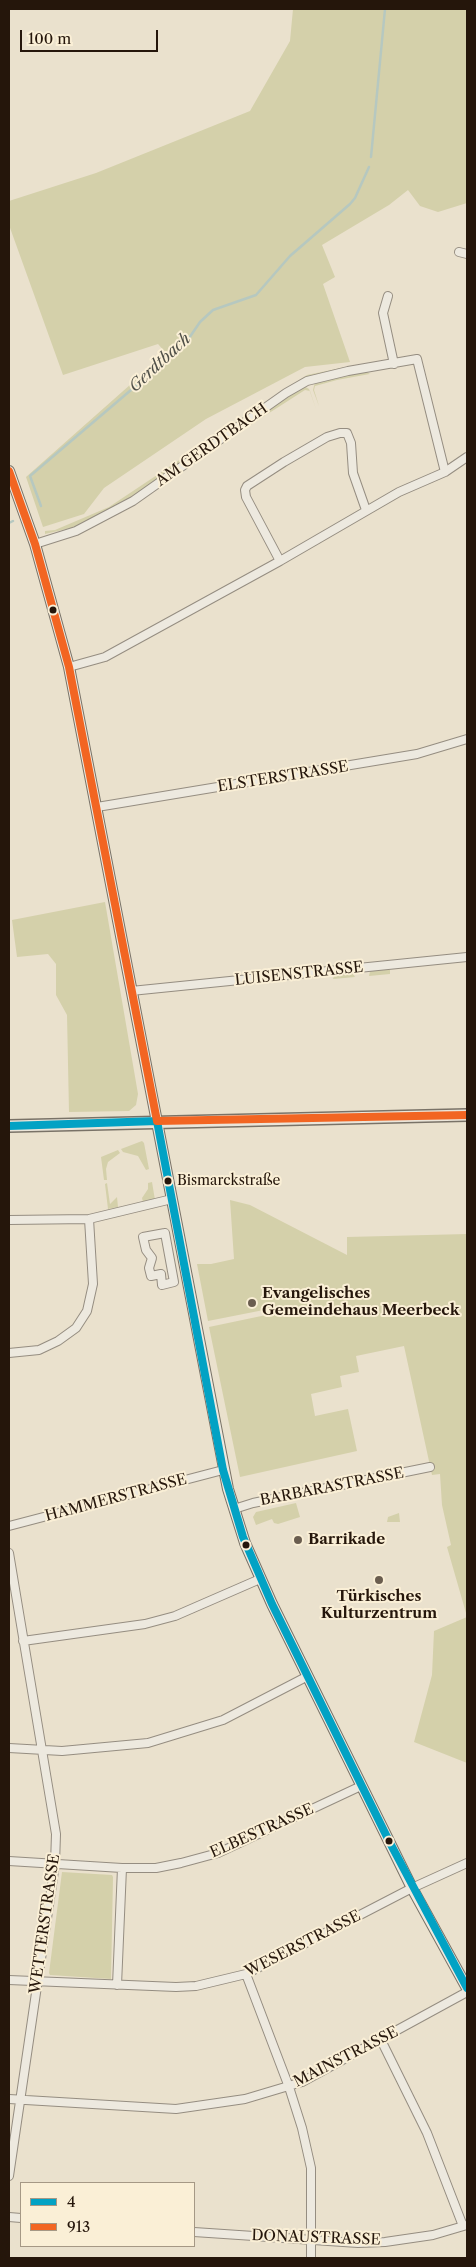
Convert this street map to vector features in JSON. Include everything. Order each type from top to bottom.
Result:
[{"type":"main road","points":[[9,471],[35,544],[69,667],[223,1470],[234,1509],[260,1580],[412,1888],[467,1988]]},
{"type":"main road","points":[[9,1126],[467,1115]]},
{"type":"street","points":[[459,252],[467,254]]},
{"type":"street","points":[[388,296],[383,313],[394,364]]},
{"type":"street","name":"AM GERDTBACH","points":[[35,544],[76,531],[133,501],[286,392],[307,381],[348,371],[417,359],[445,472]]},
{"type":"street","points":[[280,561],[246,498],[245,490],[247,486],[284,462],[340,432],[348,433],[351,443],[353,473],[366,510]]},
{"type":"street","points":[[69,667],[105,657],[280,561],[398,492],[445,472],[467,457]]},
{"type":"street","name":"ELSTERSTRASSE","points":[[97,807],[417,754],[467,739]]},
{"type":"street","name":"LUISENSTRASSE","points":[[131,991],[467,957]]},
{"type":"street","points":[[9,1220],[88,1219],[172,1199]]},
{"type":"street","points":[[9,1353],[38,1350],[58,1341],[76,1328],[87,1311],[94,1284],[88,1219]]},
{"type":"street","points":[[164,1233],[174,1282],[162,1284],[161,1274],[151,1276],[149,1268],[152,1258],[146,1250],[143,1237],[164,1233]]},
{"type":"street","name":"BARBARASTRASSE","points":[[234,1509],[430,1467]]},
{"type":"street","name":"HAMMERSTRASSE","points":[[9,1526],[223,1470]]},
{"type":"street","name":"WETTERSTRASSE","points":[[9,1553],[11,1588],[23,1641],[56,1834],[55,1864],[9,2176]]},
{"type":"street","points":[[23,1641],[145,1624],[175,1616],[260,1580]]},
{"type":"street","points":[[9,1748],[78,1750],[148,1743],[223,1720],[308,1676]]},
{"type":"street","name":"ELBESTRASSE","points":[[9,1861],[122,1868],[156,1868],[218,1853],[362,1786]]},
{"type":"street","name":"WESERSTRASSE","points":[[9,1980],[117,1985],[196,1986],[246,1974],[412,1888],[467,1862]]},
{"type":"street","points":[[117,1985],[122,1868]]},
{"type":"street","points":[[246,1974],[289,2087],[312,2168],[312,2258]]},
{"type":"street","name":"MAINSTRASSE","points":[[9,2099],[176,2109],[245,2099],[302,2082],[467,1992]]},
{"type":"street","points":[[381,2040],[428,2133],[465,2225]]},
{"type":"street","name":"DONAUSTRASSE","points":[[195,2232],[311,2241],[385,2242],[433,2235],[465,2225]]},
{"type":"shaded area","points":[[293,9],[467,9],[467,203],[438,212],[420,206],[408,190],[389,205],[322,245],[335,277],[323,284],[350,362],[305,367],[206,419],[104,488],[84,514],[43,527],[26,477],[166,353],[158,344],[63,375],[9,225],[9,201],[96,173],[250,111],[290,41]]},
{"type":"shaded area","points":[[418,355],[418,358],[317,376],[114,509],[75,527],[45,534],[45,531],[55,530],[109,507],[307,375],[346,367],[376,365]]},
{"type":"shaded area","points":[[365,371],[370,374],[315,386],[314,390],[319,406],[313,390],[315,382]]},
{"type":"shaded area","points":[[304,386],[310,391],[305,390],[185,467],[268,409]]},
{"type":"shaded area","points":[[105,902],[138,1094],[136,1105],[129,1111],[69,1112],[67,1015],[56,995],[56,964],[48,954],[17,957],[12,920]]},
{"type":"shaded area","points":[[386,968],[390,970],[390,974],[369,976],[370,971]]},
{"type":"shaded area","points":[[352,972],[355,977],[333,979],[335,973]]},
{"type":"shaded area","points":[[142,1141],[149,1169],[146,1170],[138,1156],[123,1152],[121,1149]]},
{"type":"shaded area","points":[[118,1150],[120,1153],[108,1162],[106,1169],[107,1180],[104,1180],[101,1157]]},
{"type":"shaded area","points":[[152,1182],[155,1200],[143,1202],[142,1198],[148,1189],[148,1183]]},
{"type":"shaded area","points":[[107,1183],[110,1204],[117,1197],[118,1207],[108,1209],[105,1184]]},
{"type":"shaded area","points":[[230,1200],[250,1205],[347,1255],[347,1237],[467,1234],[466,1613],[447,1547],[451,1545],[442,1505],[440,1474],[432,1475],[404,1346],[356,1356],[359,1372],[340,1376],[342,1387],[311,1394],[315,1416],[348,1409],[357,1451],[240,1477],[209,1327],[290,1310],[289,1305],[208,1321],[197,1264],[211,1264],[234,1259]]},
{"type":"shaded area","points":[[296,1503],[300,1517],[278,1524],[274,1523],[272,1519],[256,1525],[253,1517],[256,1512]]},
{"type":"shaded area","points":[[399,1513],[400,1522],[387,1522],[388,1517]]},
{"type":"shaded area","points":[[467,1617],[467,1763],[414,1742],[432,1675],[434,1631]]},
{"type":"shaded area","points":[[62,1872],[112,1875],[113,1877],[111,1979],[50,1975],[49,1973]]},
{"type":"waterway","name":"Gerdtbach","points":[[371,157],[385,9]]},
{"type":"waterway","name":"Gerdtbach","points":[[41,506],[30,476],[185,344],[200,322],[213,310],[256,295],[290,256],[350,204],[355,198],[369,167]]},
{"type":"waterway","name":"Gerdtbach","points":[[9,523],[13,521]]},
{"type":"transit line","name":"913","points":[[9,471],[35,544],[69,667],[157,1121]]},
{"type":"transit line","name":"913","points":[[157,1121],[467,1115]]},
{"type":"transit line","name":"4","points":[[157,1121],[223,1470],[243,1537],[272,1604],[389,1841],[467,1988]]},
{"type":"transit line","name":"4","points":[[9,1126],[157,1121]]},
{"type":"place","name":"Bismarckstraße","points":[[168,1181]]},
{"type":"place","name":"Evangelisches Gemeindehaus Meerbeck","points":[[252,1303]]},
{"type":"place","name":"Barrikade","points":[[298,1540]]},
{"type":"place","name":"Türkisches Kulturzentrum","points":[[379,1580]]}]
